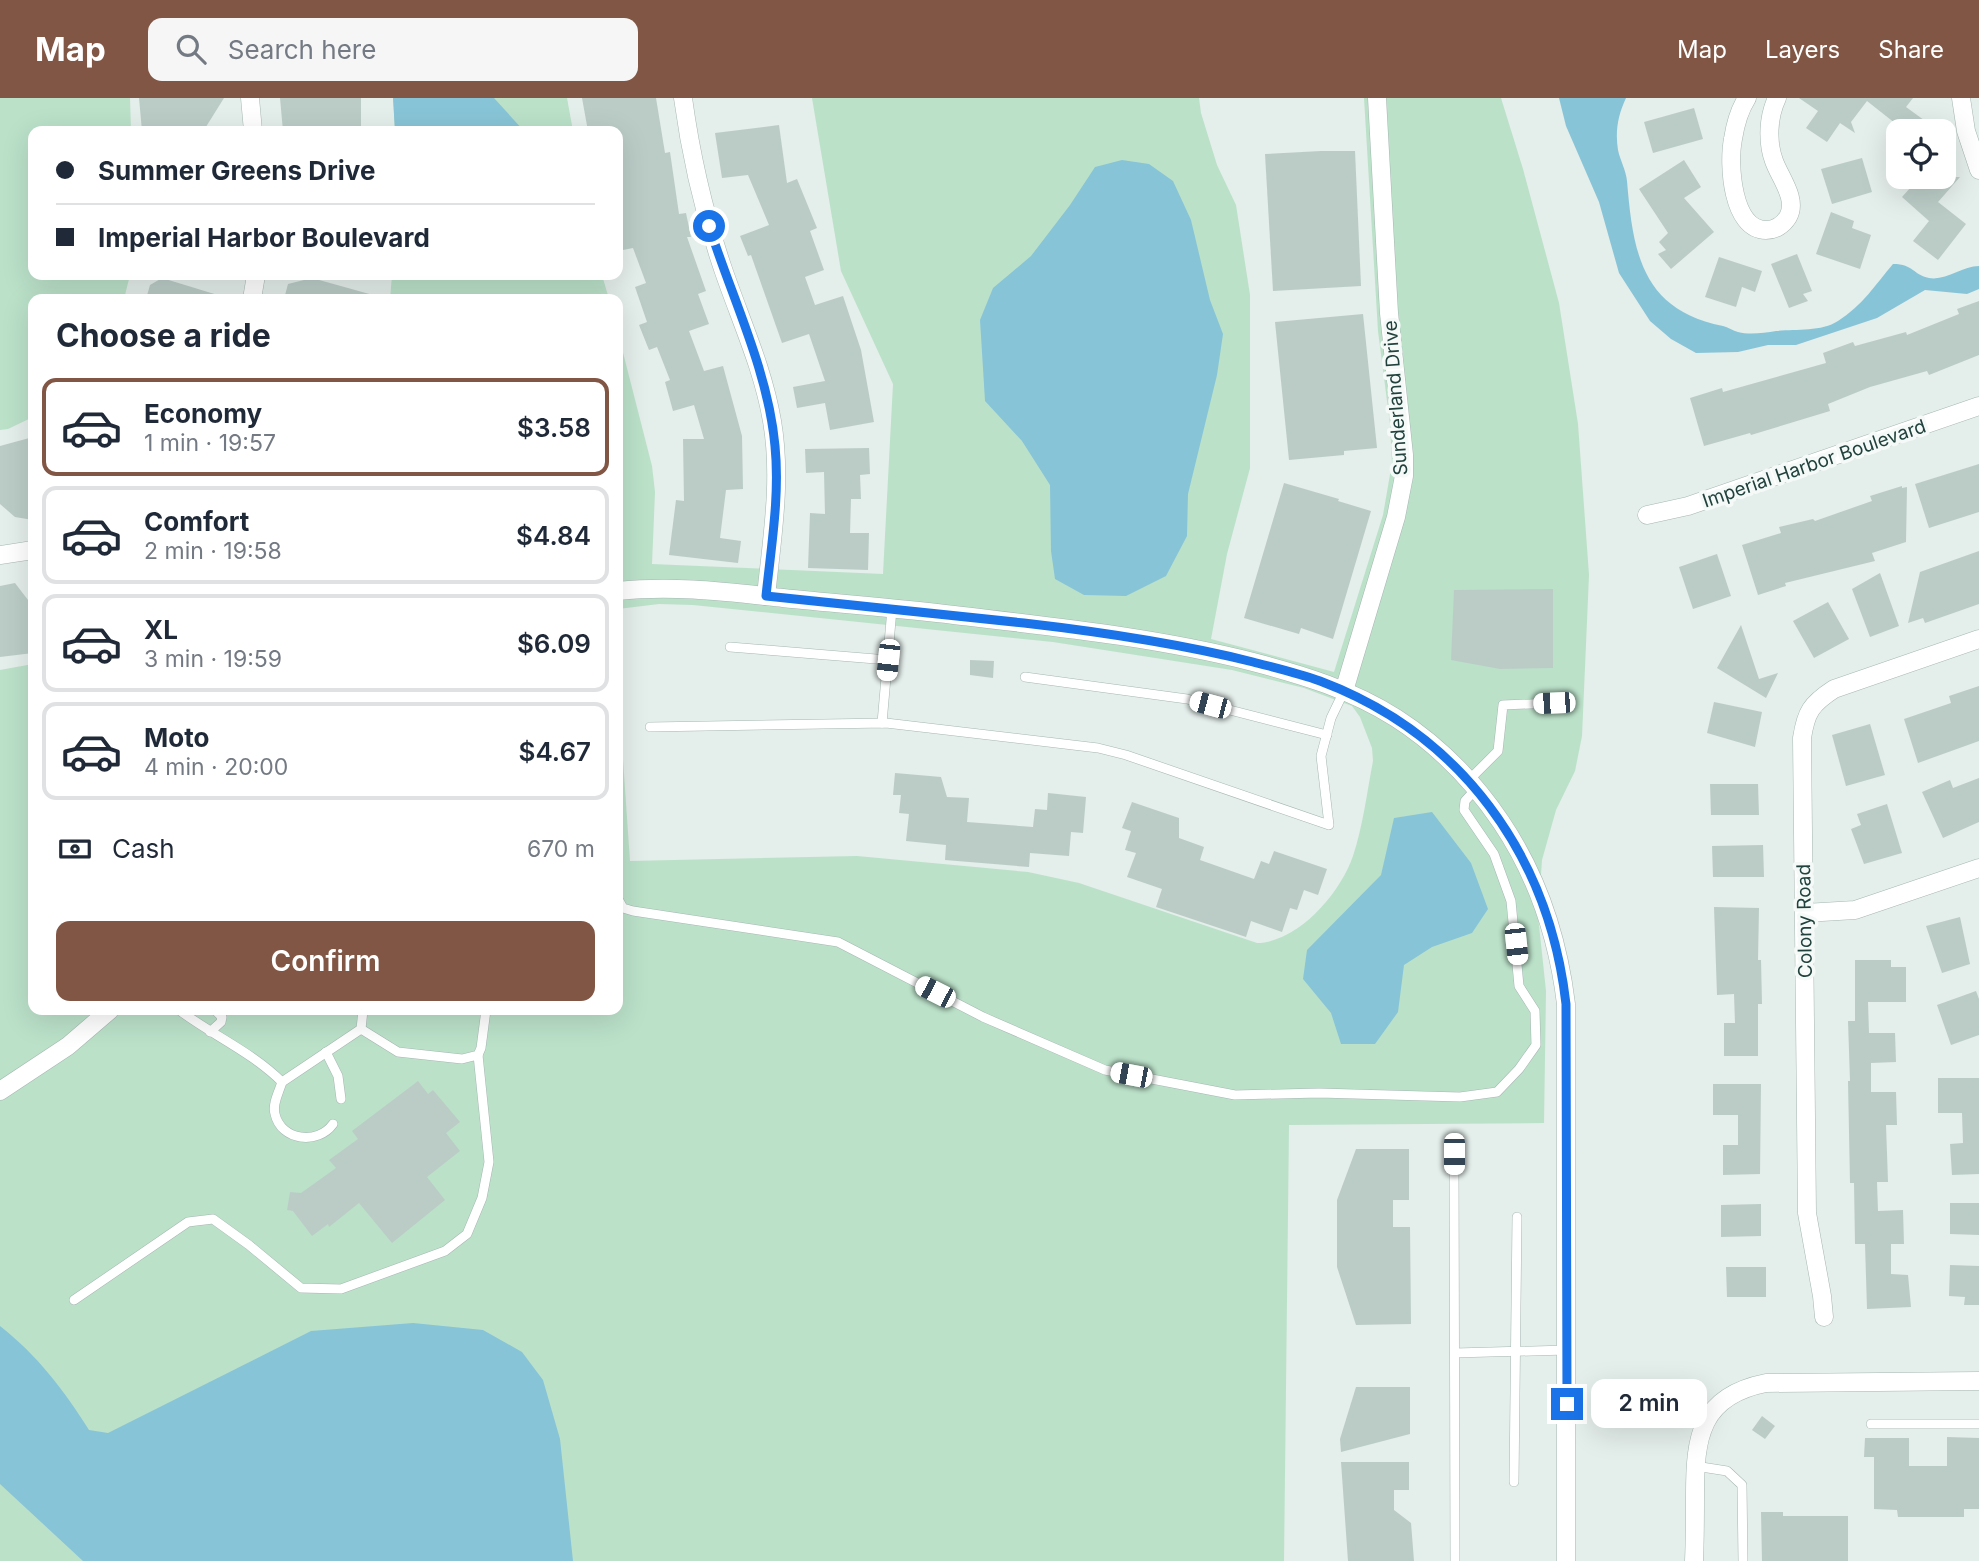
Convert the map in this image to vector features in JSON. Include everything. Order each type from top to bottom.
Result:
[{"type":"street","points":[[250,98],[253,126]]},
{"type":"street","points":[[683,98],[696,180],[709,226],[760,372],[772,422],[776,499],[766,596]]},
{"type":"street","name":"Sunderland Drive","points":[[1344,691],[1396,517],[1404,476],[1389,313],[1377,98]]},
{"type":"street","points":[[1746,98],[1733,139],[1732,178],[1742,216],[1758,229],[1771,230],[1782,224],[1790,214],[1790,198],[1774,161],[1769,137],[1777,98]]},
{"type":"street","points":[[1961,98],[1966,131],[1979,170]]},
{"type":"street","name":"Imperial Harbor Boulevard","points":[[1647,515],[1688,506],[1979,406]]},
{"type":"street","points":[[0,555],[28,551]]},
{"type":"street","points":[[623,591],[670,587],[766,596],[1086,629],[1164,642],[1298,674],[1344,691],[1396,718],[1446,758],[1472,785],[1514,841],[1533,877],[1555,939],[1563,981],[1566,1017],[1566,1561]]},
{"type":"street","name":"Colony Road","points":[[1824,1317],[1821,1285],[1807,1213],[1802,738],[1805,717],[1816,701],[1834,689],[1979,639]]},
{"type":"street","points":[[1805,913],[1865,907],[1979,867]]},
{"type":"street","points":[[0,1091],[68,1046],[104,1015]]},
{"type":"street","points":[[0,1079],[26,1072]]},
{"type":"street","points":[[1694,1561],[1695,1466],[1699,1434],[1709,1415],[1726,1399],[1747,1387],[1766,1383],[1979,1381]]},
{"type":"lane","points":[[882,723],[892,609]]},
{"type":"lane","points":[[730,647],[888,660]]},
{"type":"lane","points":[[1025,677],[1187,698],[1326,735]]},
{"type":"lane","points":[[650,727],[882,723],[1098,748],[1126,755],[1329,825],[1321,756],[1326,735],[1344,691]]},
{"type":"lane","points":[[623,908],[838,942],[983,1017],[1105,1070],[1235,1095],[1319,1093],[1460,1097],[1497,1092],[1519,1069],[1536,1045],[1535,1011],[1519,986],[1511,901],[1494,854],[1464,810],[1465,801],[1472,785],[1498,751],[1503,705],[1554,703]]},
{"type":"lane","points":[[186,1015],[269,1069],[282,1082]]},
{"type":"lane","points":[[210,1032],[221,1022],[220,1015]]},
{"type":"lane","points":[[333,1124],[321,1136],[300,1138],[288,1133],[281,1126],[275,1115],[274,1105],[282,1082],[361,1029],[362,1015]]},
{"type":"lane","points":[[74,1300],[188,1222],[213,1219],[301,1287],[341,1289],[445,1251],[467,1234],[482,1198],[489,1161],[478,1055],[485,1015]]},
{"type":"lane","points":[[361,1029],[398,1052],[462,1059],[478,1055]]},
{"type":"lane","points":[[327,1052],[338,1076],[341,1099]]},
{"type":"lane","points":[[1454,1154],[1455,1561]]},
{"type":"lane","points":[[1514,1482],[1517,1217]]},
{"type":"lane","points":[[1455,1353],[1567,1350]]},
{"type":"lane","points":[[1871,1424],[1979,1424]]},
{"type":"lane","points":[[1695,1466],[1727,1471],[1742,1485],[1743,1561]]},
{"type":"green space","points":[[0,98],[130,98],[131,126],[28,126],[28,280],[129,280],[125,294],[28,294],[28,419],[0,430]]},
{"type":"green space","points":[[393,98],[567,98],[572,126],[395,126]]},
{"type":"green space","points":[[812,98],[1199,98],[1217,165],[1236,205],[1250,295],[1250,468],[1227,554],[1211,639],[1334,672],[1383,515],[1392,463],[1390,424],[1378,331],[1364,98],[1501,98],[1559,303],[1578,424],[1589,575],[1582,736],[1575,771],[1556,810],[1542,860],[1538,916],[1546,991],[1544,1123],[1289,1125],[1284,1561],[0,1561],[0,670],[28,665],[28,1015],[623,1015],[623,760],[630,861],[857,856],[1028,872],[1079,883],[1257,943],[1272,941],[1302,925],[1328,900],[1338,885],[1353,856],[1373,761],[1372,748],[1360,717],[1352,706],[1304,688],[1232,670],[1053,642],[693,605],[659,604],[623,608],[623,353],[652,466],[655,492],[652,564],[883,574],[893,384],[841,271]]},
{"type":"green space","points":[[392,280],[603,280],[608,294],[390,294]]},
{"type":"water","points":[[393,98],[494,98],[519,126],[395,126]]},
{"type":"water","points":[[1559,98],[1626,98],[1618,123],[1617,143],[1626,177],[1633,232],[1639,254],[1647,274],[1659,292],[1675,307],[1696,318],[1747,333],[1824,327],[1854,309],[1893,264],[1905,266],[1929,278],[1948,276],[1979,266],[1979,289],[1967,294],[1925,290],[1877,318],[1796,345],[1768,345],[1738,352],[1696,353],[1671,339],[1650,321],[1619,273],[1599,202],[1566,126]]},
{"type":"water","points":[[1122,160],[1149,164],[1173,181],[1191,220],[1210,300],[1223,334],[1217,375],[1188,494],[1187,536],[1166,576],[1126,596],[1084,595],[1055,579],[1051,551],[1050,485],[1022,441],[985,401],[980,320],[993,288],[1031,256],[1095,167]]},
{"type":"water","points":[[1432,812],[1471,863],[1488,909],[1472,933],[1432,947],[1404,965],[1398,1012],[1375,1044],[1341,1044],[1331,1013],[1303,979],[1307,950],[1381,875],[1394,818]]},
{"type":"water","points":[[413,1323],[483,1330],[522,1352],[543,1380],[560,1439],[573,1561],[83,1561],[0,1484],[0,1326],[49,1374],[89,1430],[108,1433],[311,1331]]},
{"type":"building","points":[[139,98],[224,98],[206,126],[142,126]]},
{"type":"building","points":[[280,98],[361,98],[361,126],[283,126]]},
{"type":"building","points":[[582,98],[656,98],[665,153],[670,152],[679,214],[686,213],[691,237],[687,237],[706,291],[698,294],[709,324],[689,331],[704,371],[723,366],[742,436],[743,489],[726,490],[720,538],[741,541],[738,563],[669,555],[676,500],[684,501],[683,439],[704,439],[694,405],[673,411],[665,382],[670,380],[657,347],[649,350],[639,325],[647,322],[635,287],[646,283],[633,248],[623,250],[623,126],[587,126]]},
{"type":"building","points":[[1799,98],[1913,98],[1906,107],[1922,119],[1890,119],[1867,101],[1851,122],[1855,133],[1840,123],[1827,142],[1806,128],[1818,111]]},
{"type":"building","points":[[1694,108],[1703,139],[1653,153],[1644,122]]},
{"type":"building","points":[[779,125],[787,183],[797,179],[817,228],[810,231],[824,270],[805,277],[815,305],[843,296],[861,350],[874,422],[830,430],[825,403],[797,408],[793,387],[825,381],[809,334],[782,343],[751,255],[748,256],[740,236],[769,225],[748,175],[722,178],[715,133]]},
{"type":"building","points":[[1355,151],[1361,286],[1273,291],[1265,154]]},
{"type":"building","points":[[1862,158],[1872,192],[1832,204],[1821,169]]},
{"type":"building","points":[[1684,160],[1701,187],[1684,198],[1714,232],[1671,269],[1658,254],[1666,250],[1659,242],[1668,233],[1639,189]]},
{"type":"building","points":[[1909,189],[1949,189],[1938,202],[1966,224],[1938,260],[1913,241],[1929,221],[1902,197]]},
{"type":"building","points":[[1831,212],[1854,221],[1852,228],[1871,235],[1860,269],[1816,254]]},
{"type":"building","points":[[1797,254],[1812,291],[1803,294],[1808,301],[1789,308],[1771,264]]},
{"type":"building","points":[[1719,257],[1762,271],[1755,292],[1742,287],[1736,307],[1705,297]]},
{"type":"building","points":[[159,280],[169,280],[214,294],[147,294],[150,285]]},
{"type":"building","points":[[319,280],[369,294],[285,294],[288,284]]},
{"type":"building","points":[[1979,301],[1979,355],[1929,375],[1927,371],[1870,387],[1828,404],[1830,411],[1704,446],[1690,398],[1722,388],[1723,392],[1826,363],[1823,353],[1853,342],[1855,346],[1906,332],[1907,335],[1959,314],[1957,309]]},
{"type":"building","points":[[1363,314],[1377,448],[1344,451],[1344,455],[1289,460],[1275,322]]},
{"type":"building","points":[[28,438],[28,519],[15,517],[0,504],[0,446]]},
{"type":"building","points":[[869,448],[870,474],[860,475],[861,499],[851,499],[850,533],[869,533],[868,570],[808,568],[810,513],[825,514],[824,472],[806,473],[805,449]]},
{"type":"building","points":[[1979,464],[1979,512],[1929,528],[1915,484]]},
{"type":"building","points":[[1284,483],[1371,511],[1333,639],[1301,628],[1299,634],[1244,618]]},
{"type":"building","points":[[1902,486],[1907,487],[1906,542],[1872,553],[1875,561],[1785,583],[1786,586],[1758,595],[1742,545],[1781,533],[1779,527],[1813,519],[1815,521],[1872,501],[1870,496]]},
{"type":"building","points":[[1979,551],[1979,604],[1925,623],[1923,618],[1908,623],[1920,572]]},
{"type":"building","points":[[1717,554],[1731,596],[1693,609],[1679,567]]},
{"type":"building","points":[[1880,573],[1899,626],[1870,637],[1852,589]]},
{"type":"building","points":[[15,583],[28,600],[28,654],[0,657],[0,586]]},
{"type":"building","points":[[1553,589],[1553,668],[1500,669],[1451,660],[1454,590]]},
{"type":"building","points":[[1828,602],[1849,639],[1814,658],[1793,621]]},
{"type":"building","points":[[1741,625],[1759,679],[1778,673],[1766,698],[1717,668]]},
{"type":"building","points":[[970,660],[994,661],[993,678],[970,675]]},
{"type":"building","points":[[1979,686],[1979,741],[1918,763],[1904,719],[1951,703],[1949,696]]},
{"type":"building","points":[[1714,702],[1762,712],[1755,747],[1707,733]]},
{"type":"building","points":[[1870,724],[1885,775],[1846,786],[1832,735]]},
{"type":"building","points":[[895,773],[941,777],[947,797],[969,798],[967,822],[1033,827],[1035,809],[1047,810],[1048,793],[1086,797],[1083,833],[1071,832],[1069,856],[1030,853],[1029,867],[945,860],[946,845],[906,841],[909,814],[899,813],[901,795],[893,795]]},
{"type":"building","points":[[1979,778],[1979,822],[1943,838],[1922,792],[1950,780],[1953,788]]},
{"type":"building","points":[[1710,784],[1758,784],[1759,815],[1711,815]]},
{"type":"building","points":[[1132,802],[1179,818],[1179,838],[1204,847],[1200,860],[1254,879],[1261,861],[1269,864],[1274,851],[1327,869],[1318,895],[1304,890],[1297,910],[1290,908],[1282,932],[1251,921],[1246,937],[1156,907],[1162,889],[1127,877],[1136,853],[1125,850],[1131,831],[1122,828]]},
{"type":"building","points":[[1887,804],[1902,853],[1864,864],[1851,829],[1861,825],[1857,814]]},
{"type":"building","points":[[1763,845],[1764,877],[1713,877],[1712,846]]},
{"type":"building","points":[[1714,907],[1759,908],[1758,960],[1761,960],[1762,1004],[1758,1004],[1758,1056],[1724,1056],[1724,1023],[1735,1023],[1734,994],[1717,995]]},
{"type":"building","points":[[1960,917],[1970,964],[1942,973],[1926,926]]},
{"type":"building","points":[[1855,960],[1891,960],[1891,967],[1906,967],[1906,1002],[1868,1002],[1869,1033],[1895,1033],[1896,1062],[1871,1063],[1871,1092],[1896,1092],[1897,1125],[1886,1125],[1888,1182],[1877,1182],[1878,1211],[1903,1210],[1904,1244],[1891,1244],[1891,1274],[1908,1275],[1911,1307],[1867,1309],[1865,1244],[1855,1244],[1854,1183],[1850,1183],[1848,1021],[1855,1021]]},
{"type":"building","points":[[1976,991],[1979,999],[1979,1035],[1951,1045],[1937,1005]]},
{"type":"building","points":[[1938,1078],[1979,1078],[1979,1174],[1952,1175],[1950,1144],[1963,1143],[1962,1113],[1938,1113]]},
{"type":"building","points":[[418,1081],[428,1094],[433,1090],[460,1122],[446,1133],[460,1151],[427,1177],[445,1200],[392,1243],[359,1203],[329,1227],[328,1224],[312,1236],[293,1211],[287,1210],[290,1192],[301,1193],[336,1168],[329,1160],[358,1139],[352,1131]]},
{"type":"building","points":[[1713,1084],[1761,1084],[1760,1174],[1723,1175],[1723,1145],[1738,1145],[1738,1115],[1713,1115]]},
{"type":"building","points":[[1356,1149],[1409,1149],[1409,1200],[1393,1200],[1393,1227],[1410,1227],[1411,1324],[1356,1325],[1337,1267],[1337,1200]]},
{"type":"building","points":[[1950,1203],[1979,1203],[1979,1235],[1950,1234]]},
{"type":"building","points":[[1761,1204],[1761,1236],[1721,1237],[1721,1205]]},
{"type":"building","points":[[1950,1265],[1979,1266],[1979,1305],[1964,1305],[1965,1297],[1949,1296]]},
{"type":"building","points":[[1726,1267],[1766,1267],[1766,1297],[1727,1297]]},
{"type":"building","points":[[1356,1387],[1410,1387],[1410,1434],[1341,1452],[1340,1439]]},
{"type":"building","points":[[1762,1416],[1775,1426],[1765,1439],[1752,1430]]},
{"type":"building","points":[[1947,1437],[1979,1438],[1979,1509],[1964,1509],[1964,1517],[1898,1517],[1897,1510],[1874,1509],[1874,1457],[1864,1457],[1865,1438],[1909,1438],[1909,1466],[1947,1466]]},
{"type":"building","points":[[1341,1462],[1409,1462],[1409,1490],[1394,1490],[1394,1510],[1411,1523],[1414,1561],[1348,1561]]},
{"type":"building","points":[[1761,1512],[1783,1512],[1783,1516],[1848,1516],[1848,1561],[1762,1561]]},
{"type":"route","points":[[709,226],[760,372],[772,422],[776,499],[766,596],[1086,629],[1214,652],[1298,674],[1344,691],[1396,718],[1463,774],[1491,808],[1524,858],[1548,916],[1555,939],[1566,1004],[1567,1404]]}]
